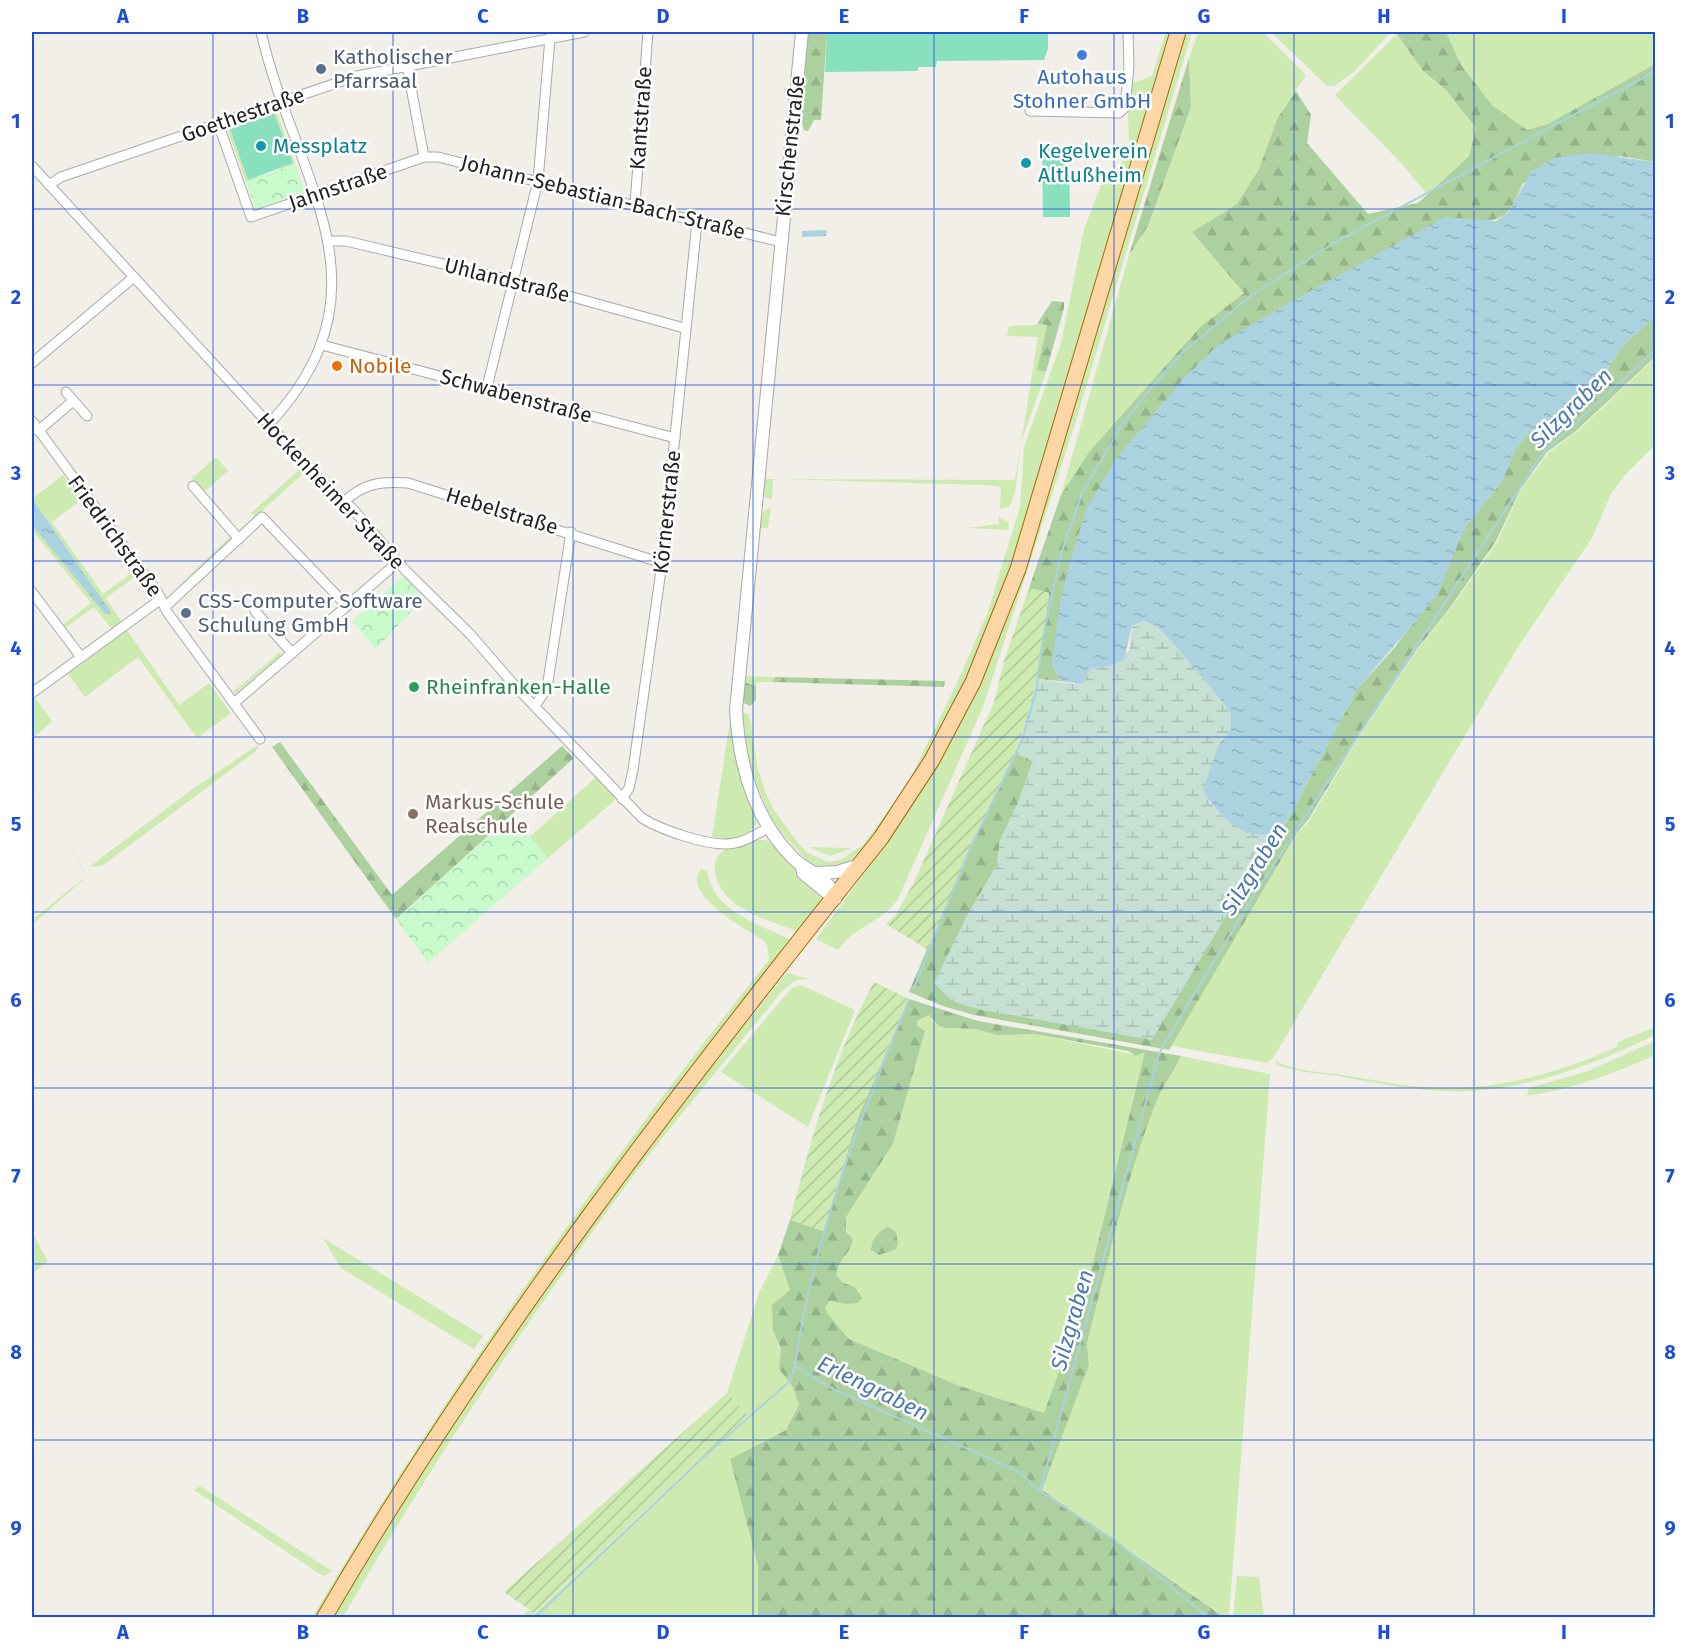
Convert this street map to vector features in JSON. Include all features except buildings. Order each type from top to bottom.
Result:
[{"type":"main road","points":[[324,1617],[460,1398],[554,1263],[686,1086],[834,899],[907,802],[947,732],[973,682],[1014,579],[1178,32]]},
{"type":"street","points":[[261,32],[280,102],[329,241],[333,287],[331,310],[322,345],[304,383],[269,424]]},
{"type":"street","name":"Goethestraße","points":[[49,185],[62,177],[357,76],[584,32]]},
{"type":"street","name":"Kantstraße","points":[[635,204],[648,32]]},
{"type":"street","name":"Kirschenstraße","points":[[802,32],[736,710],[741,759],[749,787],[768,828],[801,866],[803,873],[834,899]]},
{"type":"street","points":[[1030,111],[1119,112],[1125,107],[1128,79],[1128,32]]},
{"type":"street","points":[[487,387],[538,182],[550,38]]},
{"type":"street","points":[[406,66],[424,157]]},
{"type":"street","name":"Jahnstraße","points":[[218,123],[251,217],[424,157]]},
{"type":"street","name":"Johann-Sebastian-Bach-Straße","points":[[424,157],[452,159],[781,242]]},
{"type":"street","name":"Hockenheimer Straße","points":[[32,166],[269,424],[352,508],[398,562],[471,635],[622,799],[652,824],[711,842],[738,841],[768,828]]},
{"type":"street","name":"Körnerstraße","points":[[622,799],[629,788],[633,770],[662,563],[696,222]]},
{"type":"street","name":"Uhlandstraße","points":[[329,241],[346,241],[515,281],[684,328]]},
{"type":"street","points":[[32,363],[134,277]]},
{"type":"street","name":"Schwabenstraße","points":[[322,345],[675,438]]},
{"type":"street","points":[[66,392],[87,416]]},
{"type":"street","points":[[38,431],[73,401]]},
{"type":"street","name":"Friedrichstraße","points":[[32,421],[261,739]]},
{"type":"street","name":"Hebelstraße","points":[[344,502],[366,485],[408,483],[571,532],[662,563]]},
{"type":"street","points":[[193,486],[238,539]]},
{"type":"street","points":[[32,693],[81,657],[163,603],[262,517],[347,606]]},
{"type":"street","points":[[535,705],[547,688],[571,532]]},
{"type":"street","points":[[234,703],[398,562]]},
{"type":"street","points":[[32,592],[81,657]]},
{"type":"street","points":[[255,611],[292,653]]},
{"type":"street","points":[[816,873],[837,872],[860,865]]},
{"type":"street","points":[[801,866],[816,873],[832,888],[834,899]]},
{"type":"green space","points":[[807,32],[827,32],[821,120],[814,120],[808,131],[804,130],[799,113]]},
{"type":"green space","points":[[827,32],[1048,32],[1048,49],[1044,60],[937,61],[936,67],[918,67],[918,71],[825,72]]},
{"type":"green space","points":[[1166,32],[1173,32],[1032,513],[991,630],[945,726],[876,835],[846,865],[839,868],[818,868],[811,865],[781,832],[769,814],[754,778],[748,756],[742,712],[748,714],[750,719],[758,769],[765,791],[774,810],[798,843],[808,853],[828,862],[840,860],[863,845],[907,785],[957,683],[987,614],[1020,507],[1024,447],[1061,343],[1084,229],[1105,175],[1117,171],[1129,146],[1128,109],[1131,84],[1152,76]]},
{"type":"green space","points":[[1184,32],[1192,32],[1075,424],[983,707],[898,899],[884,914],[845,941],[838,950],[816,939],[885,845],[970,700]]},
{"type":"green space","points":[[1198,32],[1263,32],[1306,75],[1277,119],[1259,169],[1237,204],[1192,232],[1244,293],[1200,327],[1089,452],[1061,495],[1129,255],[1148,226],[1191,107],[1189,58]]},
{"type":"green space","points":[[1271,32],[1391,32],[1354,72],[1334,86],[1327,86]]},
{"type":"green space","points":[[1399,32],[1446,32],[1461,65],[1492,105],[1527,130],[1548,124],[1655,64],[1655,162],[1620,156],[1523,183],[1509,211],[1498,218],[1480,221],[1052,664],[1060,681],[1037,679],[1049,593],[1029,588],[1061,495],[1089,452],[1200,327],[1244,293],[1192,232],[1237,204],[1259,169],[1277,119],[1296,91],[1311,115],[1307,143],[1368,214],[1418,203],[1469,156],[1476,128],[1445,89],[1423,71],[1397,34]]},
{"type":"green space","points":[[1446,32],[1655,32],[1655,64],[1548,124],[1527,130],[1492,105],[1461,65]]},
{"type":"green space","points":[[1397,34],[1423,71],[1445,89],[1476,128],[1469,156],[1427,194],[1402,164],[1335,95]]},
{"type":"green space","points":[[1189,58],[1191,107],[1148,226],[1129,255]]},
{"type":"green space","points":[[276,110],[295,164],[272,173],[292,163],[274,113],[261,118],[260,115]]},
{"type":"green space","name":"Messplatz","points":[[274,113],[293,163],[248,180],[230,129]]},
{"type":"green space","points":[[251,118],[252,121],[230,129],[248,179],[268,174],[246,182],[227,128]]},
{"type":"green space","points":[[1042,149],[1069,149],[1070,217],[1043,217]]},
{"type":"green space","points":[[295,164],[305,191],[256,209],[246,182]]},
{"type":"green space","points":[[1052,301],[1064,302],[1064,308],[1046,372],[1037,370],[1047,325],[1037,324]]},
{"type":"green space","points":[[1655,316],[1655,357],[1576,431],[1547,452],[1520,490],[1496,541],[1450,608],[1417,649],[1360,734],[1308,820],[1297,833],[1169,1050],[974,1015],[943,1006],[909,992],[969,848],[1016,753],[1033,761],[1018,803],[1000,841],[997,865],[967,916],[1152,1039],[1264,852],[1269,834],[1280,830],[1287,821],[1358,688],[1395,647],[1418,615],[1465,527],[1502,481],[1515,449],[1531,431],[1584,395],[1602,379],[1620,348]]},
{"type":"green space","points":[[1047,324],[1037,370],[1046,372],[1021,443],[1015,493],[1009,507],[1000,509],[1001,487],[773,479],[1015,480],[1038,337],[1007,336],[1009,326]]},
{"type":"green space","points":[[1655,358],[1655,445],[1624,476],[1611,494],[1592,538],[1516,650],[1273,1058],[1267,1063],[1171,1046],[1297,834],[1309,821],[1360,735],[1417,650],[1451,608],[1497,542],[1520,491],[1548,453],[1580,429]]},
{"type":"green space","points":[[216,457],[228,471],[204,492],[192,478]]},
{"type":"green space","points":[[301,468],[305,472],[255,517],[251,513]]},
{"type":"green space","points":[[63,475],[81,500],[52,522],[103,594],[133,572],[136,576],[106,598],[122,622],[112,629],[94,607],[64,629],[61,626],[91,603],[32,530],[32,499]]},
{"type":"green space","points":[[764,479],[773,479],[772,500],[762,495]]},
{"type":"green space","points":[[771,507],[768,528],[760,528],[744,676],[775,677],[772,682],[757,682],[756,686],[752,684],[742,697],[744,703],[741,698],[759,515]]},
{"type":"green space","points":[[999,517],[1008,522],[1009,530],[968,528],[999,524]]},
{"type":"green space","points":[[231,536],[231,539],[167,596]]},
{"type":"green space","points":[[403,576],[424,598],[376,649],[352,621]]},
{"type":"green space","points":[[1029,588],[1049,593],[1037,679],[1016,753],[969,848],[928,950],[886,924],[896,914],[914,882],[994,702],[1004,661]]},
{"type":"green space","points":[[1144,621],[1156,626],[1183,654],[1230,713],[1230,732],[1219,744],[1209,801],[1228,821],[1235,825],[1251,832],[1269,834],[1264,852],[1152,1040],[977,1009],[952,1001],[934,983],[967,916],[997,865],[1000,841],[1018,803],[1033,762],[1016,753],[1037,679],[1074,684],[1085,679],[1091,668],[1129,651],[1132,627]]},
{"type":"green space","points":[[127,630],[179,705],[209,683],[231,713],[197,738],[138,657],[85,697],[68,674]]},
{"type":"green space","points":[[280,652],[281,655],[236,693],[233,692]]},
{"type":"green space","points":[[775,677],[945,681],[944,687],[772,682]]},
{"type":"green space","points":[[743,682],[756,686],[756,700],[750,706],[744,703]]},
{"type":"green space","points":[[34,696],[52,721],[32,739],[32,698]]},
{"type":"green space","points":[[731,715],[757,823],[750,832],[728,839],[712,837]]},
{"type":"green space","points":[[280,742],[392,895],[562,746],[574,758],[396,919],[272,747]]},
{"type":"green space","points":[[259,744],[256,751],[102,866],[89,867],[194,788]]},
{"type":"green space","points":[[596,777],[616,799],[548,858],[530,837]]},
{"type":"green space","points":[[32,784],[86,873],[86,874]]},
{"type":"green space","points":[[511,816],[548,858],[428,963],[396,919]]},
{"type":"green space","points":[[766,840],[775,846],[822,895],[823,903],[799,932],[760,917],[736,904],[726,896],[719,885],[715,872],[717,857],[735,846]]},
{"type":"green space","points":[[809,847],[852,848],[830,856]]},
{"type":"green space","points":[[701,869],[707,871],[719,898],[728,907],[793,941],[685,1080],[320,1617],[312,1618],[417,1447],[529,1281],[646,1118],[769,960],[767,945],[762,939],[730,919],[707,899],[697,879]]},
{"type":"green space","points":[[84,878],[83,880],[32,925],[32,920]]},
{"type":"green space","points":[[787,973],[808,979],[796,980],[783,990],[636,1172],[544,1301],[474,1405],[407,1510],[343,1617],[331,1618],[446,1432],[568,1252],[648,1146]]},
{"type":"green space","points":[[874,982],[909,999],[857,1120],[824,1231],[790,1220],[806,1159],[835,1068]]},
{"type":"green space","points":[[801,985],[855,1010],[808,1127],[721,1072],[792,988]]},
{"type":"green space","points":[[909,999],[978,1021],[1181,1056],[1157,1100],[1136,1159],[1087,1343],[1089,1365],[1042,1490],[1224,1617],[758,1617],[758,1566],[730,1459],[786,1430],[799,1405],[793,1387],[779,1369],[781,1349],[773,1330],[772,1305],[790,1290],[778,1255],[790,1220],[824,1231],[857,1120]],"holes":[[[929,1015],[939,1026],[976,1029],[997,1035],[1034,1034],[1128,1051],[1136,1056],[1145,1052],[1073,1343],[1062,1363],[1044,1413],[960,1386],[849,1339],[827,1313],[825,1307],[830,1301],[845,1304],[858,1303],[862,1298],[856,1288],[842,1282],[837,1276],[838,1267],[853,1239],[846,1232],[846,1217],[893,1144],[925,1031],[917,1026],[917,1021]]]},
{"type":"green space","points":[[929,1015],[933,1021],[955,1029],[976,1029],[997,1035],[1034,1034],[1132,1054],[1146,1050],[1073,1343],[1062,1363],[1044,1413],[960,1386],[849,1339],[826,1313],[825,1306],[830,1301],[837,1302],[860,1291],[842,1282],[837,1276],[838,1267],[849,1250],[852,1239],[846,1232],[846,1217],[893,1144],[922,1041],[921,1029],[917,1026],[917,1021]]},
{"type":"green space","points":[[1655,1027],[1655,1035],[1588,1064],[1541,1079],[1493,1089],[1453,1091],[1420,1089],[1297,1070],[1276,1064],[1276,1060],[1287,1066],[1305,1070],[1412,1086],[1460,1088],[1484,1086],[1529,1078],[1574,1064],[1617,1047],[1618,1042]]},
{"type":"green space","points":[[1655,1041],[1655,1055],[1639,1062],[1576,1085],[1527,1096],[1529,1088],[1588,1071]]},
{"type":"green space","points":[[1181,1056],[1270,1074],[1229,1617],[1225,1617],[1042,1490],[1089,1365],[1087,1343],[1136,1159],[1157,1100]]},
{"type":"green space","points":[[888,1227],[896,1232],[898,1245],[895,1250],[879,1255],[871,1250],[873,1243],[878,1233]]},
{"type":"green space","points":[[32,1232],[48,1261],[32,1274]]},
{"type":"green space","points":[[323,1238],[483,1336],[474,1349],[341,1268]]},
{"type":"green space","points":[[778,1255],[790,1290],[778,1345],[781,1349],[779,1369],[793,1387],[799,1405],[786,1430],[730,1459],[758,1566],[758,1617],[521,1618],[528,1610],[535,1613],[748,1415],[727,1393],[759,1293]]},
{"type":"green space","points":[[727,1393],[748,1415],[534,1613],[504,1592]]},
{"type":"green space","points":[[200,1486],[332,1571],[325,1576],[320,1574],[194,1490]]},
{"type":"green space","points":[[1237,1576],[1259,1577],[1264,1617],[1233,1617]]},
{"type":"water","points":[[1590,153],[1655,162],[1655,316],[1620,348],[1602,379],[1584,395],[1531,431],[1515,449],[1502,481],[1465,527],[1436,597],[1358,688],[1287,821],[1276,831],[1264,834],[1239,829],[1218,811],[1203,789],[1219,744],[1230,732],[1230,713],[1157,627],[1144,621],[1132,626],[1124,660],[1099,669],[1091,668],[1082,684],[1060,681],[1052,664],[1059,608],[1067,571],[1087,508],[1115,460],[1183,379],[1218,345],[1285,305],[1445,217],[1496,221],[1509,212],[1530,173],[1554,158]]},
{"type":"water","points":[[802,231],[827,231],[826,236],[802,237]]},
{"type":"water","points":[[35,503],[111,612],[110,615],[105,614],[32,525],[32,504]]},
{"type":"waterway","points":[[914,988],[971,847],[1023,738],[1036,691],[1043,636],[1061,554],[1082,493],[1123,423],[1148,392],[1182,353],[1253,294],[1339,240],[1656,71]]},
{"type":"waterway","name":"Silzgraben","points":[[1040,1491],[1159,1054],[1254,895],[1542,454],[1656,349]]},
{"type":"waterway","points":[[795,1366],[813,1272],[840,1180],[909,1000]]},
{"type":"waterway","name":"Erlengraben","points":[[534,1618],[709,1452],[790,1381],[795,1366],[835,1390],[1018,1471],[1040,1491],[1117,1542],[1209,1618]]},
{"type":"place","name":"Autohaus Stohner GmbH","points":[[1082,55]]},
{"type":"place","name":"Katholischer Pfarrsaal","points":[[321,69]]},
{"type":"place","name":"Messplatz","points":[[261,146]]},
{"type":"place","name":"Kegelverein Altlußheim","points":[[1026,163]]},
{"type":"place","name":"Nobile","points":[[337,366]]},
{"type":"place","name":"CSS-Computer Software Schulung GmbH","points":[[186,613]]},
{"type":"place","name":"Rheinfranken-Halle","points":[[414,687]]},
{"type":"place","name":"Markus-Schule Realschule","points":[[413,814]]}]
